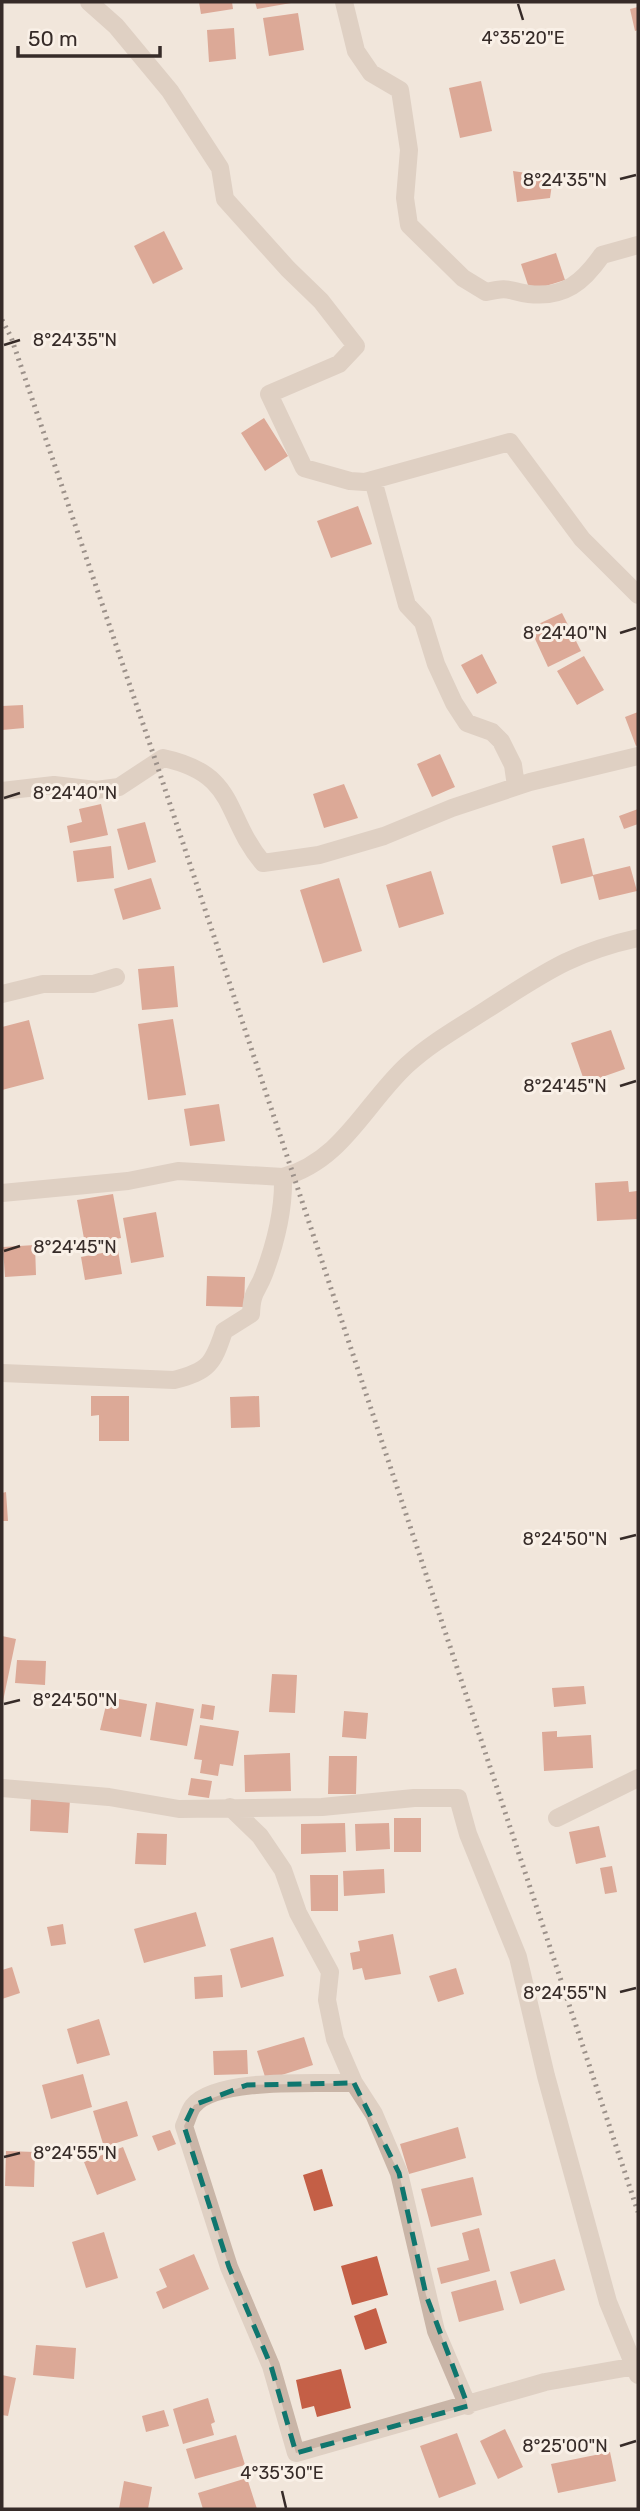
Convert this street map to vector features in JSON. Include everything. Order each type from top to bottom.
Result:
[{"type":"street","points":[[89,2],[116,26],[170,91],[220,168],[225,199],[321,301],[355,346],[339,364],[269,394],[304,468],[350,481],[373,480],[510,442],[582,540],[638,594]]},
{"type":"street","points":[[344,2],[356,51],[371,73],[400,90],[409,150],[405,198],[409,225],[463,278],[486,292],[509,287],[528,294],[559,292],[585,279],[602,255],[638,246]]},
{"type":"street","points":[[373,480],[407,605],[423,622],[436,664],[454,703],[467,723],[492,732],[500,741],[513,765],[516,786]]},
{"type":"street","points":[[2,792],[54,786],[96,790],[119,788],[163,758],[187,763],[212,779],[234,809],[250,847],[264,863],[319,855],[384,836],[516,786],[638,755]]},
{"type":"street","points":[[2,1193],[128,1181],[178,1171],[283,1177],[305,1171],[336,1148],[406,1066],[453,1029],[560,962],[638,938]]},
{"type":"street","points":[[2,994],[43,984],[93,984],[116,977]]},
{"type":"street","points":[[2,1373],[174,1380],[201,1373],[216,1357],[224,1331],[251,1314],[252,1294],[264,1276],[280,1228],[283,1177]]},
{"type":"street","points":[[557,1818],[638,1778]]},
{"type":"street","points":[[2,1788],[108,1797],[179,1809],[322,1807],[414,1798],[457,1798],[468,1834],[518,1957],[546,2076],[608,2302],[637,2371],[545,2382],[296,2453],[271,2365],[229,2267],[184,2126],[194,2105],[216,2092],[247,2085],[354,2083]]},
{"type":"street","points":[[230,1807],[260,1836],[283,1870],[298,1913],[330,1972],[327,2000],[335,2039],[354,2083],[374,2114],[399,2173],[432,2319],[468,2406]]},
{"type":"highlighted area","points":[[354,2083],[399,2173],[426,2295],[468,2406],[296,2453],[271,2366],[229,2267],[184,2126],[194,2105],[247,2085]]},
{"type":"building","points":[[199,2],[232,2],[233,9],[201,14]]},
{"type":"building","points":[[255,2],[291,2],[291,3],[257,9]]},
{"type":"building","points":[[638,7],[638,30],[635,31],[630,9]]},
{"type":"building","points":[[298,13],[304,50],[269,56],[263,18]]},
{"type":"building","points":[[234,28],[236,59],[209,62],[207,30]]},
{"type":"building","points":[[481,81],[492,131],[460,138],[449,88]]},
{"type":"building","points":[[513,171],[553,177],[550,198],[517,202]]},
{"type":"building","points":[[164,231],[183,269],[153,284],[134,246]]},
{"type":"building","points":[[556,253],[565,280],[530,291],[521,264]]},
{"type":"building","points":[[264,418],[288,456],[265,471],[241,433]]},
{"type":"building","points":[[358,506],[372,544],[331,558],[317,521]]},
{"type":"building","points":[[562,613],[581,651],[548,667],[530,628]]},
{"type":"building","points":[[482,654],[497,683],[477,694],[461,665]]},
{"type":"building","points":[[584,656],[604,690],[577,705],[557,671]]},
{"type":"building","points":[[23,705],[24,728],[2,730],[2,706]]},
{"type":"building","points":[[638,712],[638,745],[636,746],[625,717]]},
{"type":"building","points":[[440,754],[455,787],[432,797],[417,764]]},
{"type":"building","points":[[344,784],[358,818],[324,828],[313,794]]},
{"type":"building","points":[[101,804],[108,835],[70,843],[67,826],[82,822],[79,809]]},
{"type":"building","points":[[638,809],[638,824],[624,829],[619,816]]},
{"type":"building","points":[[145,822],[156,862],[128,870],[117,829]]},
{"type":"building","points":[[584,838],[593,875],[630,866],[637,891],[599,900],[593,876],[561,884],[552,846]]},
{"type":"building","points":[[111,846],[114,878],[77,882],[73,851]]},
{"type":"building","points":[[431,871],[444,914],[399,928],[386,885]]},
{"type":"building","points":[[151,878],[161,909],[123,920],[114,889]]},
{"type":"building","points":[[339,878],[362,951],[323,963],[300,890]]},
{"type":"building","points":[[174,966],[178,1007],[142,1010],[138,969]]},
{"type":"building","points":[[173,1019],[186,1095],[148,1100],[138,1024]]},
{"type":"building","points":[[29,1020],[44,1079],[2,1090],[2,1027]]},
{"type":"building","points":[[611,1030],[625,1069],[585,1083],[571,1043]]},
{"type":"building","points":[[219,1104],[225,1141],[190,1146],[184,1109]]},
{"type":"building","points":[[628,1181],[629,1192],[637,1191],[638,1219],[597,1221],[595,1183]]},
{"type":"building","points":[[113,1194],[121,1238],[85,1244],[77,1200]]},
{"type":"building","points":[[156,1212],[164,1257],[131,1263],[123,1218]]},
{"type":"building","points":[[35,1245],[36,1275],[5,1277],[3,1247]]},
{"type":"building","points":[[118,1250],[122,1274],[85,1280],[81,1257]]},
{"type":"building","points":[[207,1276],[245,1277],[244,1307],[206,1306]]},
{"type":"building","points":[[91,1396],[129,1396],[129,1441],[99,1441],[99,1415],[91,1416]]},
{"type":"building","points":[[259,1396],[260,1427],[231,1428],[230,1397]]},
{"type":"building","points":[[6,1492],[8,1521],[2,1521],[2,1493]]},
{"type":"building","points":[[2,1636],[16,1639],[3,1701],[2,1701]]},
{"type":"building","points":[[17,1660],[46,1661],[45,1685],[15,1683]]},
{"type":"building","points":[[272,1674],[297,1675],[295,1713],[269,1712]]},
{"type":"building","points":[[584,1686],[586,1704],[554,1707],[552,1688]]},
{"type":"building","points":[[108,1697],[147,1704],[141,1737],[100,1730]]},
{"type":"building","points":[[156,1702],[194,1709],[187,1746],[150,1740]]},
{"type":"building","points":[[202,1704],[215,1706],[213,1720],[200,1718]]},
{"type":"building","points":[[344,1711],[368,1713],[366,1739],[342,1737]]},
{"type":"building","points":[[200,1725],[239,1731],[233,1766],[220,1764],[218,1776],[200,1773],[202,1760],[194,1759]]},
{"type":"building","points":[[557,1731],[557,1737],[591,1735],[593,1768],[544,1771],[542,1732]]},
{"type":"building","points":[[290,1753],[291,1791],[245,1792],[244,1755]]},
{"type":"building","points":[[329,1756],[357,1756],[356,1794],[328,1794]]},
{"type":"building","points":[[191,1778],[212,1781],[209,1798],[188,1795]]},
{"type":"building","points":[[31,1798],[70,1799],[68,1833],[30,1831]]},
{"type":"building","points":[[394,1818],[421,1818],[421,1852],[394,1852]]},
{"type":"building","points":[[345,1823],[346,1852],[301,1854],[301,1824]]},
{"type":"building","points":[[389,1823],[390,1849],[356,1851],[355,1824]]},
{"type":"building","points":[[599,1826],[606,1857],[576,1864],[569,1832]]},
{"type":"building","points":[[137,1833],[167,1834],[166,1865],[135,1864]]},
{"type":"building","points":[[612,1866],[617,1892],[605,1894],[600,1868]]},
{"type":"building","points":[[384,1869],[385,1893],[344,1896],[343,1871]]},
{"type":"building","points":[[310,1875],[338,1875],[338,1911],[311,1911]]},
{"type":"building","points":[[196,1912],[206,1946],[144,1963],[134,1929]]},
{"type":"building","points":[[63,1924],[66,1944],[51,1946],[47,1927]]},
{"type":"building","points":[[393,1934],[401,1974],[365,1980],[362,1968],[353,1970],[350,1953],[360,1951],[358,1941]]},
{"type":"building","points":[[273,1937],[284,1976],[241,1988],[230,1949]]},
{"type":"building","points":[[12,1967],[20,1993],[2,1999],[2,1970]]},
{"type":"building","points":[[456,1968],[464,1994],[438,2002],[429,1976]]},
{"type":"building","points":[[222,1975],[223,1997],[195,1999],[194,1977]]},
{"type":"building","points":[[99,2019],[110,2055],[77,2064],[67,2029]]},
{"type":"building","points":[[304,2037],[313,2065],[266,2080],[257,2051]]},
{"type":"building","points":[[247,2050],[248,2074],[214,2075],[213,2051]]},
{"type":"building","points":[[83,2074],[92,2107],[51,2119],[42,2085]]},
{"type":"building","points":[[127,2101],[138,2136],[104,2147],[93,2111]]},
{"type":"building","points":[[458,2127],[466,2158],[409,2174],[400,2144]]},
{"type":"building","points":[[170,2130],[176,2144],[158,2151],[152,2136]]},
{"type":"building","points":[[123,2147],[136,2180],[97,2195],[84,2162]]},
{"type":"building","points":[[6,2151],[35,2152],[34,2187],[5,2186]]},
{"type":"building","points":[[322,2169],[333,2206],[314,2211],[303,2175]]},
{"type":"building","points":[[473,2177],[482,2215],[431,2227],[421,2189]]},
{"type":"building","points":[[479,2228],[490,2271],[441,2284],[437,2268],[469,2260],[462,2233]]},
{"type":"building","points":[[104,2232],[118,2278],[86,2288],[72,2242]]},
{"type":"building","points":[[194,2254],[209,2289],[163,2309],[156,2292],[167,2287],[159,2269]]},
{"type":"building","points":[[377,2256],[388,2295],[352,2305],[341,2266]]},
{"type":"building","points":[[555,2259],[565,2290],[520,2304],[510,2272]]},
{"type":"building","points":[[496,2280],[504,2310],[459,2322],[451,2292]]},
{"type":"building","points":[[376,2308],[387,2343],[365,2350],[354,2316]]},
{"type":"building","points":[[36,2345],[76,2348],[74,2379],[33,2375]]},
{"type":"building","points":[[341,2369],[351,2408],[317,2417],[314,2406],[302,2409],[296,2380]]},
{"type":"building","points":[[2,2375],[16,2378],[8,2416],[2,2415]]},
{"type":"building","points":[[208,2398],[215,2422],[211,2424],[214,2435],[183,2444],[173,2409]]},
{"type":"building","points":[[164,2410],[169,2426],[146,2432],[142,2416]]},
{"type":"building","points":[[505,2429],[523,2467],[498,2479],[480,2441]]},
{"type":"building","points":[[457,2433],[476,2484],[439,2498],[420,2446]]},
{"type":"building","points":[[236,2435],[245,2465],[195,2479],[186,2449]]},
{"type":"building","points":[[610,2452],[616,2481],[558,2493],[551,2464]]},
{"type":"building","points":[[247,2478],[257,2509],[203,2509],[198,2493]]},
{"type":"building","points":[[124,2481],[152,2487],[148,2509],[119,2509]]},
{"type":"railway","points":[[2,320],[11,337],[157,765],[638,2212]]}]
